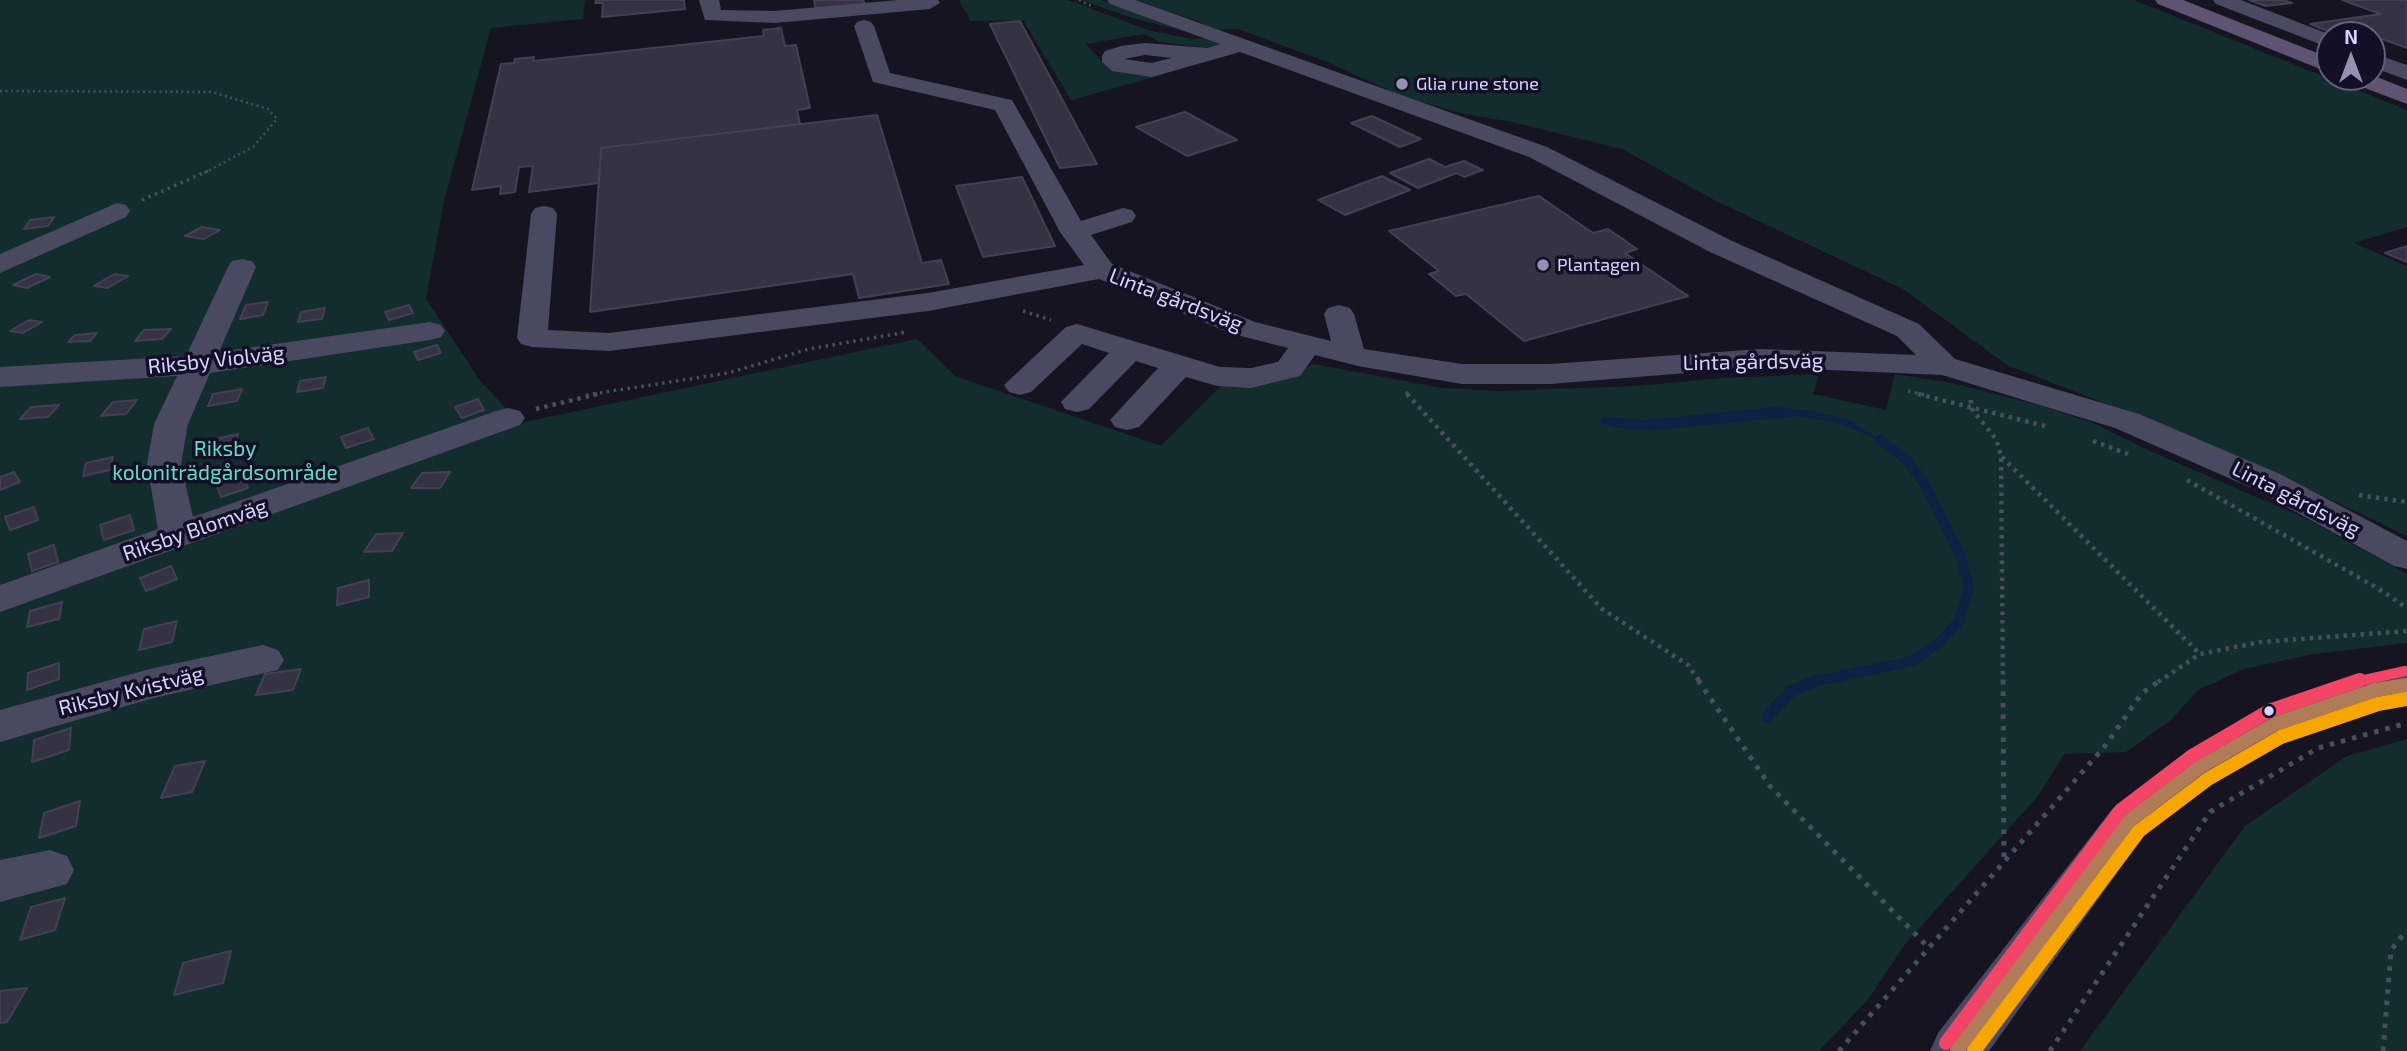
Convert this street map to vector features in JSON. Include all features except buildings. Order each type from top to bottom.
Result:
[{"type":"main road","points":[[2165,0],[2316,60]]},
{"type":"main road","points":[[2190,0],[2316,50]]},
{"type":"main road","points":[[2386,78],[2407,86]]},
{"type":"main road","points":[[2386,89],[2407,97]]},
{"type":"street","points":[[709,0],[712,16],[775,17],[873,11],[930,3]]},
{"type":"street","name":"Linta gårdsväg","points":[[1117,0],[1538,152],[1720,246],[1908,330],[1944,366]]},
{"type":"street","points":[[2223,0],[2316,37]]},
{"type":"street","points":[[873,11],[881,77],[1004,105],[1074,232],[1102,270]]},
{"type":"street","points":[[1207,54],[1241,45]]},
{"type":"street","points":[[2386,65],[2407,73]]},
{"type":"street","points":[[0,265],[117,211]]},
{"type":"street","name":"Linta gårdsväg","points":[[544,214],[532,338],[609,342],[928,302],[1102,270],[1244,328],[1350,355],[1462,374],[1550,374],[1761,358],[1944,366],[2127,421],[2268,482],[2407,557]]},
{"type":"street","points":[[1074,232],[1123,216]]},
{"type":"street","points":[[178,535],[164,464],[172,424],[242,267]]},
{"type":"street","points":[[1339,314],[1350,355]]},
{"type":"street","name":"Riksby Violväg","points":[[0,377],[197,365],[430,331]]},
{"type":"street","points":[[1020,385],[1077,333],[1217,376],[1251,378],[1289,369],[1307,344]]},
{"type":"street","points":[[1077,402],[1131,349]]},
{"type":"street","points":[[1127,419],[1180,365]]},
{"type":"street","name":"Riksby Blomväg","points":[[0,599],[508,418]]},
{"type":"street","name":"Riksby Kvistväg","points":[[0,726],[154,683],[263,660]]},
{"type":"street","points":[[1957,1051],[2129,821],[2200,767],[2275,724],[2375,690],[2407,685]]},
{"type":"street","points":[[0,881],[50,870]]},
{"type":"path","points":[[0,91],[212,92],[268,109],[277,119],[253,146],[227,163],[117,211]]},
{"type":"path","points":[[983,291],[993,304],[1040,315],[1077,333]]},
{"type":"path","points":[[508,418],[576,397],[727,373],[810,349],[909,331]]},
{"type":"path","points":[[1398,383],[1602,609],[1688,665],[1770,786],[1929,948]]},
{"type":"path","points":[[2004,862],[2001,456],[1996,439],[1971,408],[2048,427]]},
{"type":"path","points":[[2086,438],[2134,457]]},
{"type":"path","points":[[2001,456],[2200,654]]},
{"type":"path","points":[[2185,479],[2379,589],[2407,608]]},
{"type":"path","points":[[1839,1051],[2105,746],[2142,693],[2200,654],[2261,642],[2407,631]]},
{"type":"path","points":[[2050,1051],[2210,812],[2318,748],[2407,723]]},
{"type":"path","points":[[2383,1051],[2391,950],[2407,930]]},
{"type":"green space","name":"Riksby koloniträdgårdsområde","points":[[0,0],[585,0],[583,19],[491,28],[444,201],[426,299],[481,382],[520,423],[917,339],[955,376],[1161,446],[1226,381],[1293,373],[1314,364],[1442,388],[1499,391],[1636,386],[1723,378],[1819,374],[1813,394],[1886,410],[1895,374],[1952,383],[2039,405],[2091,422],[2148,450],[2305,518],[2407,574],[2407,643],[2314,654],[2244,669],[2198,690],[2171,720],[2126,752],[2064,754],[2038,796],[1906,943],[1867,1001],[1819,1051],[0,1051]]},
{"type":"green space","points":[[959,0],[1068,0],[1148,30],[1192,39],[1205,38],[1219,44],[1205,48],[1160,42],[1144,34],[1086,44],[1108,68],[1143,74],[1165,74],[1071,100],[1023,20],[971,21]]},
{"type":"green space","points":[[1081,0],[1101,0],[1199,35],[1129,17]]},
{"type":"green space","points":[[1131,0],[2134,0],[2316,73],[2316,91],[2360,91],[2407,110],[2407,227],[2354,243],[2407,266],[2407,536],[2243,458],[2007,365],[1903,289],[1716,201],[1622,149],[1406,98],[1325,61],[1238,29],[1214,30],[1198,21]]},
{"type":"green space","points":[[2407,739],[2407,1051],[2080,1051],[2245,826],[2347,756]]},
{"type":"water","points":[[1775,407],[1812,411],[1849,420],[1880,440],[1838,423],[1799,416],[1656,430],[1620,428],[1598,422],[1603,417],[1646,420]]},
{"type":"waterway","points":[[1813,682],[1912,661],[1940,642],[1959,621],[1969,587],[1960,554],[1924,483],[1906,459],[1880,440]]},
{"type":"waterway","points":[[1813,682],[1818,680]]},
{"type":"waterway","points":[[1768,716],[1791,691],[1813,682]]},
{"type":"transit line","points":[[1946,1043],[2121,810],[2192,756],[2269,711],[2370,677],[2405,671]]},
{"type":"transit line","points":[[1957,1051],[2129,821],[2200,767],[2275,724],[2375,690],[2407,685]]},
{"type":"transit line","points":[[1974,1051],[2139,831],[2208,779],[2281,737],[2378,704],[2407,699]]},
{"type":"place","name":"Glia rune stone","points":[[1402,84]]},
{"type":"place","name":"Plantagen","points":[[1543,265]]}]
